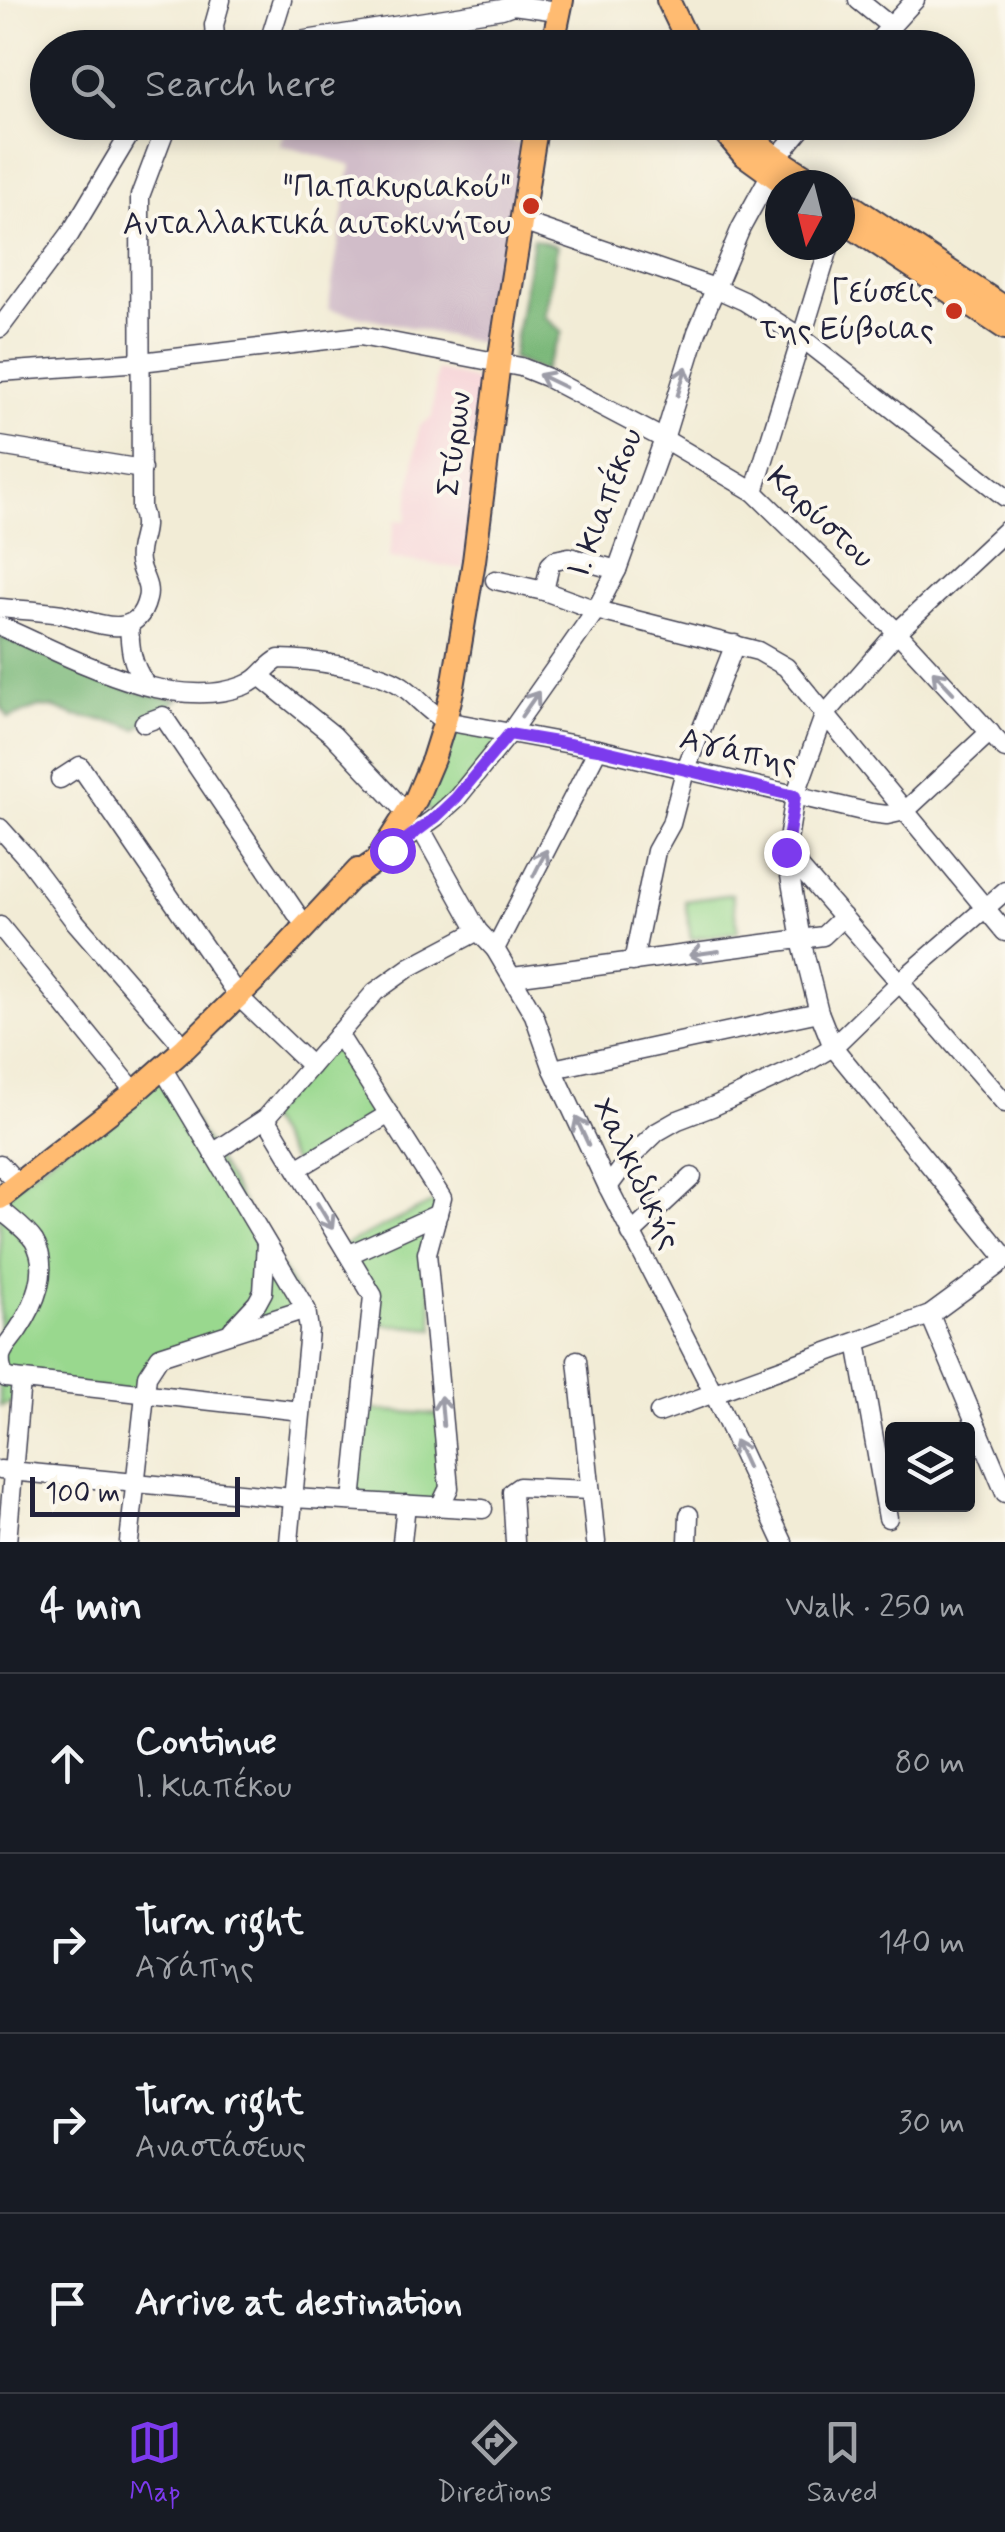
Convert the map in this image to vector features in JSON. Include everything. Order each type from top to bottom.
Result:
[{"type":"main road","points":[[652,0],[666,30]]},
{"type":"main road","points":[[668,0],[682,30]]},
{"type":"main road","name":"Στύρων","points":[[351,878],[384,855],[416,799],[453,687],[474,561],[498,362],[534,140]]},
{"type":"main road","points":[[731,140],[743,154],[772,170]]},
{"type":"main road","points":[[753,140],[776,170]]},
{"type":"main road","points":[[855,224],[1005,308]]},
{"type":"main road","points":[[855,226],[1005,328]]},
{"type":"main road","name":"Στύρων","points":[[9,1192],[163,1069],[238,996],[351,878],[428,771]]},
{"type":"street","points":[[214,30],[221,0]]},
{"type":"street","points":[[269,30],[282,0]]},
{"type":"street","points":[[858,0],[889,25]]},
{"type":"street","points":[[885,30],[914,0]]},
{"type":"street","points":[[366,30],[512,5],[553,8]]},
{"type":"street","points":[[0,328],[70,234],[126,140]]},
{"type":"street","points":[[0,608],[49,612],[115,628],[129,624],[141,613],[148,598],[139,562],[146,526],[141,509],[140,196],[161,140]]},
{"type":"street","name":"Ι. Κιαπέκου","points":[[780,170],[797,140]]},
{"type":"street","name":"Ι. Κιαπέκου","points":[[384,855],[456,798],[509,734],[596,610],[616,570],[664,439],[697,332],[741,228],[765,192]]},
{"type":"street","points":[[522,222],[715,288],[744,302],[802,338],[1005,497]]},
{"type":"street","points":[[754,492],[825,260]]},
{"type":"street","name":"Καρύστου","points":[[0,372],[141,362],[360,336],[521,367],[664,439],[754,492],[897,632],[1005,749]]},
{"type":"street","points":[[0,446],[142,469]]},
{"type":"street","points":[[659,1413],[930,1315],[1005,1259],[833,1047],[819,1012],[801,940],[786,852],[795,796],[824,716],[897,632],[1005,531]]},
{"type":"street","points":[[544,591],[550,565],[562,558],[616,570]]},
{"type":"street","points":[[495,580],[772,657],[786,667],[1005,932]]},
{"type":"street","points":[[129,624],[134,669],[144,684]]},
{"type":"street","points":[[0,626],[118,676],[194,694],[241,687],[261,677],[273,661],[285,658],[369,672],[402,686],[444,722]]},
{"type":"street","points":[[633,962],[656,851],[671,824],[685,771],[736,644]]},
{"type":"street","points":[[261,677],[332,736],[400,806]]},
{"type":"street","points":[[144,722],[163,716],[305,926]]},
{"type":"street","name":"Αγάπης","points":[[444,722],[598,749],[871,813],[905,811]]},
{"type":"street","points":[[905,811],[990,732]]},
{"type":"street","points":[[495,950],[598,749]]},
{"type":"street","points":[[60,779],[80,766],[238,996],[311,1066]]},
{"type":"street","name":"Ι. Κιαπέκου","points":[[426,838],[436,817]]},
{"type":"street","points":[[0,829],[186,1048]]},
{"type":"street","points":[[384,855],[411,849],[426,838]]},
{"type":"street","name":"Χαλκιδικής","points":[[426,838],[478,931],[495,950],[534,1015],[553,1069],[630,1234],[714,1394],[782,1542]]},
{"type":"street","points":[[786,852],[1005,1102]]},
{"type":"street","points":[[608,1187],[628,1160],[657,1132],[797,1068],[833,1047],[1005,890]]},
{"type":"street","points":[[512,976],[801,940],[823,936],[843,917]]},
{"type":"street","points":[[0,926],[134,1092]]},
{"type":"street","points":[[213,1153],[266,1118],[374,992],[410,967],[478,931]]},
{"type":"street","points":[[553,1069],[819,1012]]},
{"type":"street","points":[[338,1034],[389,1114],[440,1206],[427,1253],[449,1488],[440,1506]]},
{"type":"street","points":[[163,1069],[306,1309],[309,1330],[289,1542]]},
{"type":"street","points":[[297,1169],[389,1114]]},
{"type":"street","points":[[266,1118],[374,1296],[352,1500]]},
{"type":"street","points":[[0,1164],[9,1192]]},
{"type":"street","points":[[630,1234],[692,1177]]},
{"type":"street","points":[[350,1254],[440,1206]]},
{"type":"street","points":[[0,1208],[26,1230],[40,1259],[38,1292],[0,1362],[6,1378],[301,1412]]},
{"type":"street","points":[[228,1334],[264,1292],[266,1242]]},
{"type":"street","points":[[129,1542],[147,1376],[160,1356],[306,1309]]},
{"type":"street","points":[[930,1315],[1005,1493]]},
{"type":"street","points":[[858,1342],[888,1518]]},
{"type":"street","points":[[576,1360],[596,1542]]},
{"type":"street","points":[[8,1542],[7,1471],[21,1381]]},
{"type":"street","points":[[0,1406],[19,1401]]},
{"type":"street","points":[[7,1471],[293,1498],[484,1509]]},
{"type":"street","points":[[516,1542],[512,1492],[519,1487],[590,1490]]},
{"type":"street","points":[[402,1542],[406,1504]]},
{"type":"street","points":[[688,1542],[689,1516]]},
{"type":"shaded area","points":[[281,140],[509,140],[522,144],[489,345],[328,309],[351,165],[280,145]]},
{"type":"shaded area","points":[[437,370],[484,382],[464,569],[389,558],[395,520],[406,521],[419,426],[432,417]]},
{"type":"green space","points":[[533,238],[557,246],[545,317],[562,332],[543,372],[512,359]]},
{"type":"green space","points":[[0,636],[110,683],[179,699],[136,729],[55,708],[39,707],[9,718],[0,705]]},
{"type":"green space","points":[[445,721],[509,734],[436,817],[416,799]]},
{"type":"green space","points":[[732,894],[738,932],[691,939],[685,901]]},
{"type":"green space","points":[[338,1034],[389,1114],[297,1169],[266,1118]]},
{"type":"green space","points":[[163,1069],[306,1309],[161,1356],[145,1393],[22,1381],[19,1401],[0,1406],[0,1198]]},
{"type":"green space","points":[[442,1198],[427,1253],[434,1329],[371,1323],[373,1296],[343,1246]]},
{"type":"green space","points":[[361,1409],[442,1415],[440,1506],[352,1501]]},
{"type":"place","name":"\"Παπακυριακού\" Ανταλλακτικά αυτοκινήτου","points":[[531,206]]},
{"type":"place","name":"Γεύσεις της Εύβοιας","points":[[954,311]]},
{"type":"route","points":[[392,850],[456,798],[509,734],[598,749],[795,796],[786,852]]}]
